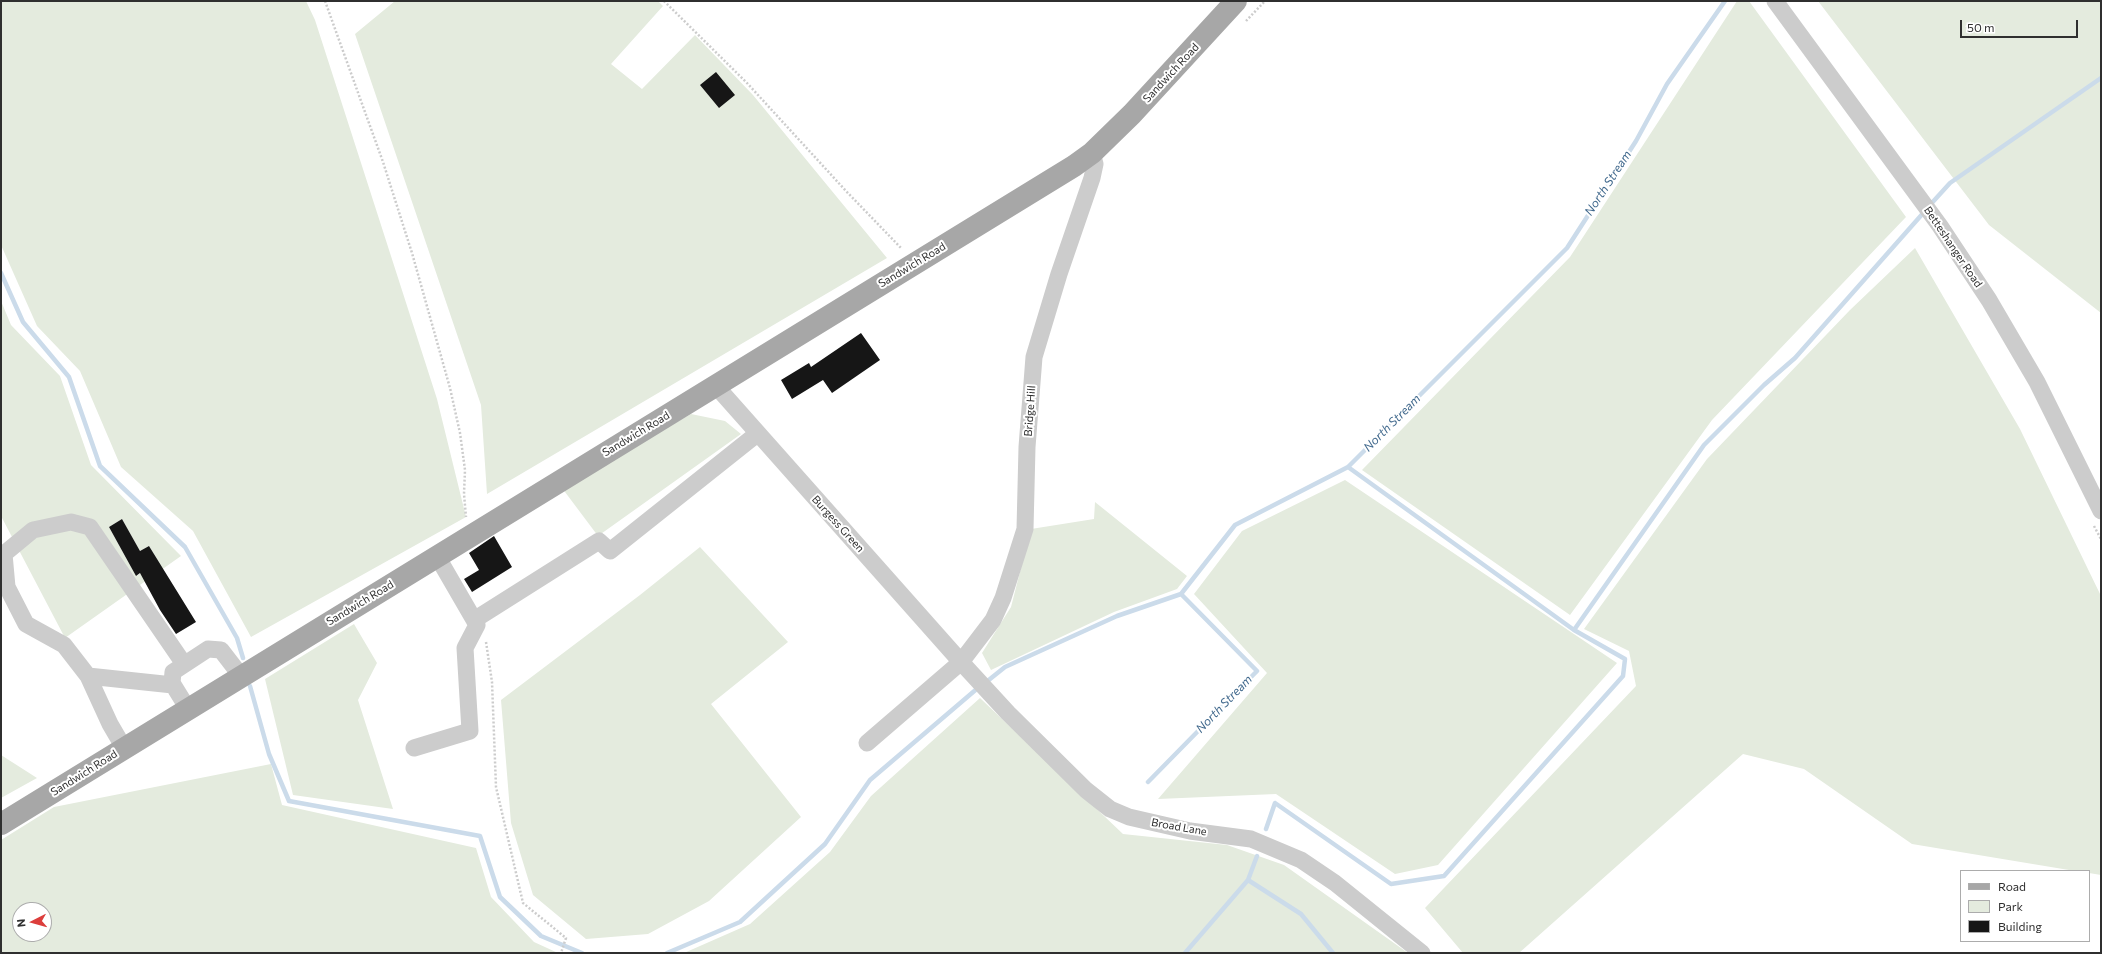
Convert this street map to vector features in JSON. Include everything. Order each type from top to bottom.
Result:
[{"type":"main road","name":"Sandwich Road","points":[[1,824],[188,708],[1020,200],[1092,153],[1132,114],[1236,1]]},
{"type":"street","name":"Betteshanger Road","points":[[1775,1],[1940,226],[1989,300],[2037,382],[2101,512]]},
{"type":"street","name":"Bridge Hill","points":[[867,743],[961,662],[982,636],[998,609],[1025,529],[1027,447],[1034,358],[1059,274],[1092,178],[1095,164],[1092,153]]},
{"type":"street","name":"Burgess Green","points":[[716,386],[757,434],[961,662]]},
{"type":"street","points":[[414,748],[470,731],[465,648],[475,623],[599,541],[610,551],[757,434]]},
{"type":"street","points":[[124,748],[110,724],[88,676],[64,645],[26,624],[7,587],[4,554],[33,530],[72,522],[90,527],[184,664]]},
{"type":"street","points":[[438,556],[475,623]]},
{"type":"street","points":[[188,708],[173,685],[172,672],[208,649],[220,650],[241,676]]},
{"type":"street","name":"Broad Lane","points":[[961,662],[1061,767],[1110,809],[1129,817],[1157,825],[1251,839],[1277,848],[1301,860],[1335,883],[1422,953]]},
{"type":"street","points":[[88,676],[173,685]]},
{"type":"path","points":[[324,1],[383,162],[412,253],[460,433],[465,470],[464,494],[466,517],[475,533]]},
{"type":"path","points":[[664,1],[747,83],[846,191],[915,263]]},
{"type":"path","points":[[475,623],[486,640],[492,682],[496,787],[524,903],[566,938],[561,953]]},
{"type":"green space","points":[[1,1],[306,1],[315,20],[437,399],[466,517],[251,637],[193,531],[121,467],[80,371],[37,326],[1,245]]},
{"type":"green space","points":[[395,1],[658,1],[663,6],[611,64],[642,89],[695,35],[753,95],[887,258],[487,494],[481,405],[355,34]]},
{"type":"green space","points":[[1737,1],[1749,1],[1906,217],[1712,420],[1570,615],[1362,470],[1570,257]]},
{"type":"green space","points":[[1818,1],[2101,1],[2101,313],[1989,225]]},
{"type":"green space","points":[[1915,248],[2020,429],[2101,596],[2101,875],[2090,873],[2090,870],[2069,870],[1912,844],[1804,769],[1743,754],[1519,953],[1463,953],[1425,908],[1636,686],[1629,651],[1584,629],[1707,459],[1850,310]]},
{"type":"green space","points":[[1,301],[11,325],[60,376],[91,465],[181,556],[65,638],[1,516]],"holes":[[[122,519],[140,551],[149,546],[159,563],[136,576],[109,527]]]},
{"type":"green space","points":[[691,414],[725,421],[741,434],[598,536],[562,488]]},
{"type":"green space","points":[[1345,480],[1617,663],[1438,865],[1395,874],[1276,794],[1158,799],[1267,673],[1194,594],[1242,531]]},
{"type":"green space","points":[[1095,502],[1187,576],[1177,589],[1114,612],[991,670],[982,653],[1011,607],[1031,529],[1094,519]]},
{"type":"green space","points":[[700,547],[788,642],[711,704],[801,817],[709,901],[648,934],[586,939],[533,895],[511,823],[501,700],[640,595]]},
{"type":"green space","points":[[354,624],[377,663],[358,700],[393,809],[293,795],[265,679]]},
{"type":"green space","points":[[980,698],[1123,834],[1227,845],[1284,865],[1408,953],[684,953],[750,924],[830,852],[871,796]]},
{"type":"green space","points":[[1,755],[37,778],[1,798]]},
{"type":"green space","points":[[271,764],[282,805],[476,848],[491,897],[534,942],[558,953],[1,953],[1,840],[54,807]]},
{"type":"building","points":[[716,72],[735,95],[719,108],[700,85]]},
{"type":"building","points":[[861,333],[880,360],[832,393],[823,380],[792,399],[781,380],[809,363],[811,367]]},
{"type":"building","points":[[122,519],[140,551],[149,546],[196,622],[176,634],[160,610],[140,573],[136,576],[109,527]]},
{"type":"building","points":[[494,536],[512,567],[472,592],[464,579],[479,570],[469,553]]},
{"type":"waterway","name":"North Stream","points":[[1181,594],[1235,525],[1348,467],[1567,248],[1636,141],[1667,84],[1725,1]]},
{"type":"waterway","points":[[1930,205],[1950,183],[2101,78]]},
{"type":"waterway","points":[[1348,467],[1574,630],[1704,445],[1764,385],[1795,358],[1925,211]]},
{"type":"waterway","points":[[1,273],[23,322],[69,377],[100,466],[185,547],[237,638],[243,658]]},
{"type":"waterway","points":[[985,683],[1005,667],[1117,616],[1181,594]]},
{"type":"waterway","name":"North Stream","points":[[1148,782],[1257,671],[1181,594]]},
{"type":"waterway","points":[[1266,829],[1275,803],[1391,884],[1444,876],[1623,676],[1625,659],[1574,630]]},
{"type":"waterway","points":[[250,686],[269,754],[289,801],[480,836],[500,897],[541,936],[582,953]]},
{"type":"waterway","points":[[667,953],[740,922],[825,844],[870,780],[979,687]]},
{"type":"waterway","points":[[1248,880],[1257,856]]},
{"type":"waterway","points":[[1185,953],[1248,880],[1301,914],[1333,953]]}]
